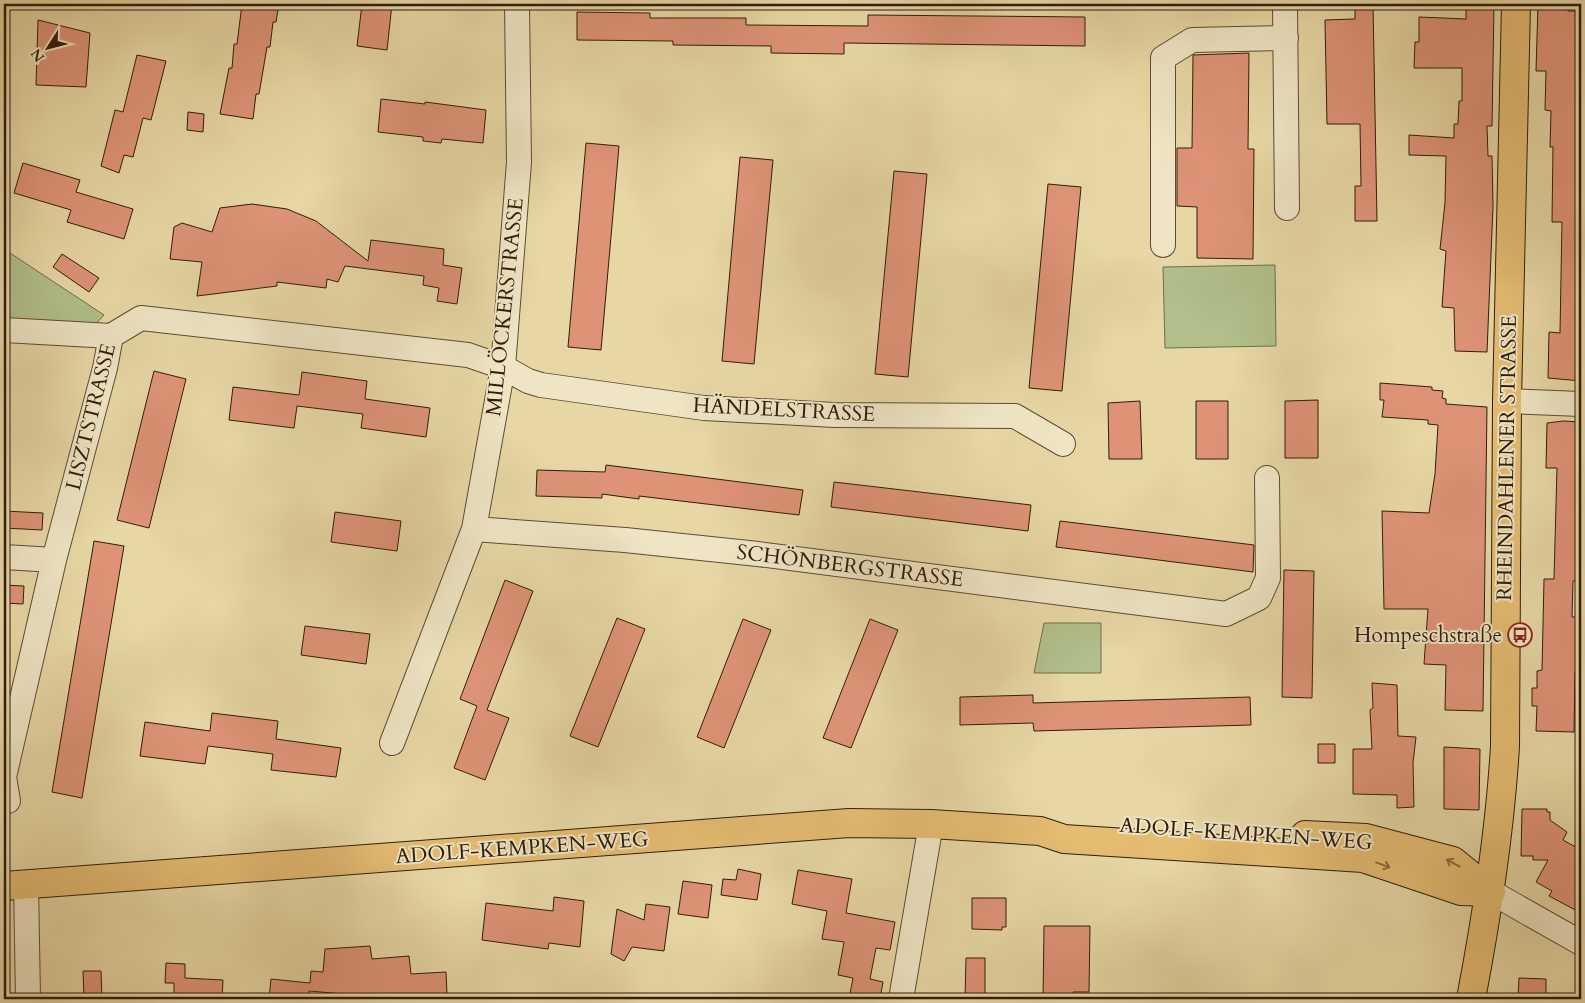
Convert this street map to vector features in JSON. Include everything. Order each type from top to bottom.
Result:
[{"type":"main road","name":"RHEINDAHLENER STRASSE","points":[[1470,999],[1491,892],[1502,794],[1505,746],[1507,401],[1516,4]]},
{"type":"main road","name":"ADOLF-KEMPKEN-WEG","points":[[15,885],[849,824],[931,824],[1040,831],[1064,840],[1363,858],[1461,891],[1491,892]]},
{"type":"street","name":"MILLÖCKERSTRASSE","points":[[392,743],[474,529],[503,367],[519,162],[517,4]]},
{"type":"street","points":[[1285,4],[1287,208]]},
{"type":"street","points":[[1162,245],[1163,58],[1192,40],[1286,38]]},
{"type":"street","name":"LISZTSTRASSE","points":[[8,801],[4,777],[54,560],[105,368],[111,336],[141,318],[468,355],[503,367]]},
{"type":"street","points":[[4,330],[111,336]]},
{"type":"street","name":"HÄNDELSTRASSE","points":[[503,367],[528,381],[541,385],[704,408],[835,415],[1015,416],[1064,444]]},
{"type":"street","points":[[1507,401],[1581,404]]},
{"type":"street","name":"SCHÖNBERGSTRASSE","points":[[474,529],[625,540],[758,554],[1226,614],[1259,598],[1268,578],[1267,478]]},
{"type":"street","points":[[4,557],[54,560]]},
{"type":"street","points":[[901,999],[931,824]]},
{"type":"street","points":[[15,885],[28,999]]},
{"type":"street","points":[[1491,892],[1581,943]]},
{"type":"green space","points":[[4,249],[104,315],[94,326],[4,321]]},
{"type":"green space","points":[[1275,265],[1276,346],[1165,348],[1163,267]]},
{"type":"green space","points":[[1044,623],[1101,623],[1101,673],[1034,673]]},
{"type":"building","points":[[242,4],[279,4],[276,22],[273,22],[270,47],[267,47],[259,94],[256,94],[253,119],[220,114],[229,68],[232,68],[234,44],[237,44]]},
{"type":"building","points":[[362,4],[392,4],[387,50],[357,46]]},
{"type":"building","points":[[1355,4],[1373,4],[1377,221],[1355,221],[1355,186],[1361,186],[1360,124],[1327,124],[1325,20],[1355,19]]},
{"type":"building","points":[[1466,4],[1494,4],[1492,126],[1487,126],[1488,156],[1492,156],[1493,206],[1487,352],[1455,351],[1454,308],[1442,307],[1446,251],[1440,249],[1445,203],[1446,156],[1409,155],[1409,135],[1454,138],[1454,124],[1458,124],[1459,101],[1462,101],[1462,68],[1414,68],[1415,42],[1419,42],[1419,17],[1466,19]]},
{"type":"building","points":[[1538,4],[1568,4],[1568,11],[1580,11],[1581,381],[1548,378],[1549,332],[1560,333],[1562,222],[1552,222],[1553,147],[1550,147],[1551,111],[1545,110],[1546,71],[1536,71]]},
{"type":"building","points":[[577,12],[650,13],[650,18],[746,18],[746,25],[868,26],[868,15],[1085,17],[1085,46],[844,43],[844,54],[771,53],[771,46],[673,45],[673,41],[577,40]]},
{"type":"building","points":[[38,20],[90,33],[86,87],[36,85]]},
{"type":"building","points":[[1249,53],[1248,149],[1254,149],[1253,259],[1197,258],[1197,207],[1177,206],[1177,148],[1192,148],[1193,55]]},
{"type":"building","points":[[137,55],[166,61],[151,120],[143,118],[133,157],[124,155],[119,173],[101,166],[115,110],[123,112]]},
{"type":"building","points":[[381,99],[425,104],[425,102],[486,110],[483,143],[442,139],[441,143],[423,141],[423,137],[378,132]]},
{"type":"building","points":[[188,112],[204,114],[203,132],[187,130]]},
{"type":"building","points":[[586,143],[619,146],[601,350],[568,347]]},
{"type":"building","points":[[740,157],[773,160],[754,364],[722,361]]},
{"type":"building","points":[[23,163],[80,180],[76,192],[133,209],[124,239],[67,222],[71,210],[14,193]]},
{"type":"building","points":[[894,171],[927,174],[908,377],[875,374]]},
{"type":"building","points":[[1048,184],[1081,187],[1062,391],[1029,388]]},
{"type":"building","points":[[252,204],[287,209],[316,221],[368,261],[371,240],[444,249],[443,265],[462,268],[457,304],[437,301],[439,288],[423,285],[424,276],[345,266],[338,282],[327,279],[326,288],[277,282],[277,286],[197,296],[202,262],[170,259],[174,227],[182,223],[212,232],[220,208]]},
{"type":"building","points":[[62,254],[99,278],[89,292],[53,267]]},
{"type":"building","points":[[154,371],[186,379],[149,528],[117,520]]},
{"type":"building","points":[[302,372],[367,381],[365,399],[430,408],[426,437],[361,428],[363,414],[297,406],[294,428],[229,420],[233,387],[299,395]]},
{"type":"building","points":[[1380,383],[1432,387],[1432,390],[1443,391],[1442,398],[1446,399],[1446,404],[1487,407],[1483,711],[1445,710],[1446,665],[1424,664],[1428,609],[1384,609],[1382,511],[1429,513],[1435,474],[1438,425],[1428,424],[1428,420],[1382,417],[1384,400],[1380,400]]},
{"type":"building","points":[[1318,400],[1318,458],[1285,458],[1285,401]]},
{"type":"building","points":[[1140,401],[1142,459],[1109,459],[1108,403]]},
{"type":"building","points":[[1196,401],[1228,401],[1228,459],[1196,459]]},
{"type":"building","points":[[1563,421],[1581,422],[1581,581],[1573,581],[1572,617],[1581,617],[1581,672],[1575,672],[1574,732],[1536,731],[1537,706],[1532,706],[1532,688],[1537,688],[1537,671],[1542,670],[1544,579],[1554,579],[1557,468],[1546,468],[1547,423]]},
{"type":"building","points":[[606,465],[803,490],[799,515],[639,496],[639,499],[602,494],[602,498],[536,496],[537,470],[605,472]]},
{"type":"building","points":[[834,482],[1031,505],[1028,531],[831,507]]},
{"type":"building","points":[[4,511],[43,513],[42,530],[4,528]]},
{"type":"building","points":[[335,512],[401,521],[397,551],[331,542]]},
{"type":"building","points":[[1060,521],[1254,545],[1253,572],[1056,547]]},
{"type":"building","points":[[94,541],[124,546],[82,798],[52,792]]},
{"type":"building","points":[[1284,570],[1314,571],[1312,698],[1282,697]]},
{"type":"building","points":[[505,580],[533,591],[487,710],[509,718],[485,780],[454,768],[477,706],[460,699]]},
{"type":"building","points":[[4,585],[24,586],[23,604],[4,603]]},
{"type":"building","points":[[617,618],[645,629],[598,747],[570,736]]},
{"type":"building","points":[[743,619],[771,630],[724,748],[697,737]]},
{"type":"building","points":[[870,619],[898,630],[851,748],[823,738]]},
{"type":"building","points":[[305,626],[370,634],[366,664],[301,655]]},
{"type":"building","points":[[1372,683],[1397,685],[1398,736],[1416,737],[1413,763],[1414,807],[1397,808],[1397,795],[1353,794],[1353,749],[1372,749],[1370,710],[1373,708]]},
{"type":"building","points":[[1033,695],[1033,703],[1250,697],[1251,725],[1034,731],[1033,723],[960,725],[960,697]]},
{"type":"building","points":[[212,713],[278,721],[276,739],[341,748],[336,777],[271,770],[273,754],[208,746],[205,764],[140,756],[145,722],[210,731]]},
{"type":"building","points":[[1318,744],[1335,744],[1335,763],[1318,763]]},
{"type":"building","points":[[1444,747],[1480,749],[1479,810],[1444,809]]},
{"type":"building","points":[[1522,809],[1547,809],[1547,812],[1550,812],[1550,820],[1567,832],[1563,840],[1581,850],[1581,913],[1549,896],[1552,891],[1536,882],[1548,860],[1533,860],[1533,856],[1521,856]]},
{"type":"building","points":[[738,869],[761,874],[757,900],[721,895],[723,879],[736,880]]},
{"type":"building","points":[[798,870],[852,879],[846,913],[895,922],[890,950],[876,948],[870,979],[883,982],[880,999],[849,999],[853,978],[838,975],[844,942],[822,939],[827,911],[792,904]]},
{"type":"building","points":[[683,881],[712,885],[708,918],[678,914]]},
{"type":"building","points":[[554,897],[584,901],[580,947],[549,943],[548,949],[482,940],[486,903],[553,911]]},
{"type":"building","points":[[972,898],[1006,898],[1006,927],[1002,927],[1002,930],[972,929]]},
{"type":"building","points":[[646,904],[670,907],[664,951],[632,947],[624,961],[611,954],[617,909],[644,920]]},
{"type":"building","points":[[1044,926],[1090,926],[1089,992],[1073,992],[1073,999],[1043,999]]},
{"type":"building","points":[[370,946],[372,959],[409,956],[411,974],[446,972],[447,994],[434,995],[435,999],[345,999],[344,994],[309,991],[309,999],[269,999],[271,979],[310,983],[311,971],[323,972],[325,949]]},
{"type":"building","points":[[966,958],[985,958],[985,999],[965,999]]},
{"type":"building","points":[[166,963],[185,964],[185,978],[223,980],[222,999],[174,999],[174,983],[165,983]]},
{"type":"building","points":[[83,971],[101,971],[102,999],[84,999]]},
{"type":"building","points":[[1519,978],[1546,979],[1546,999],[1518,999]]},
{"type":"place","name":"Hompeschstraße","points":[[1520,635]]}]
